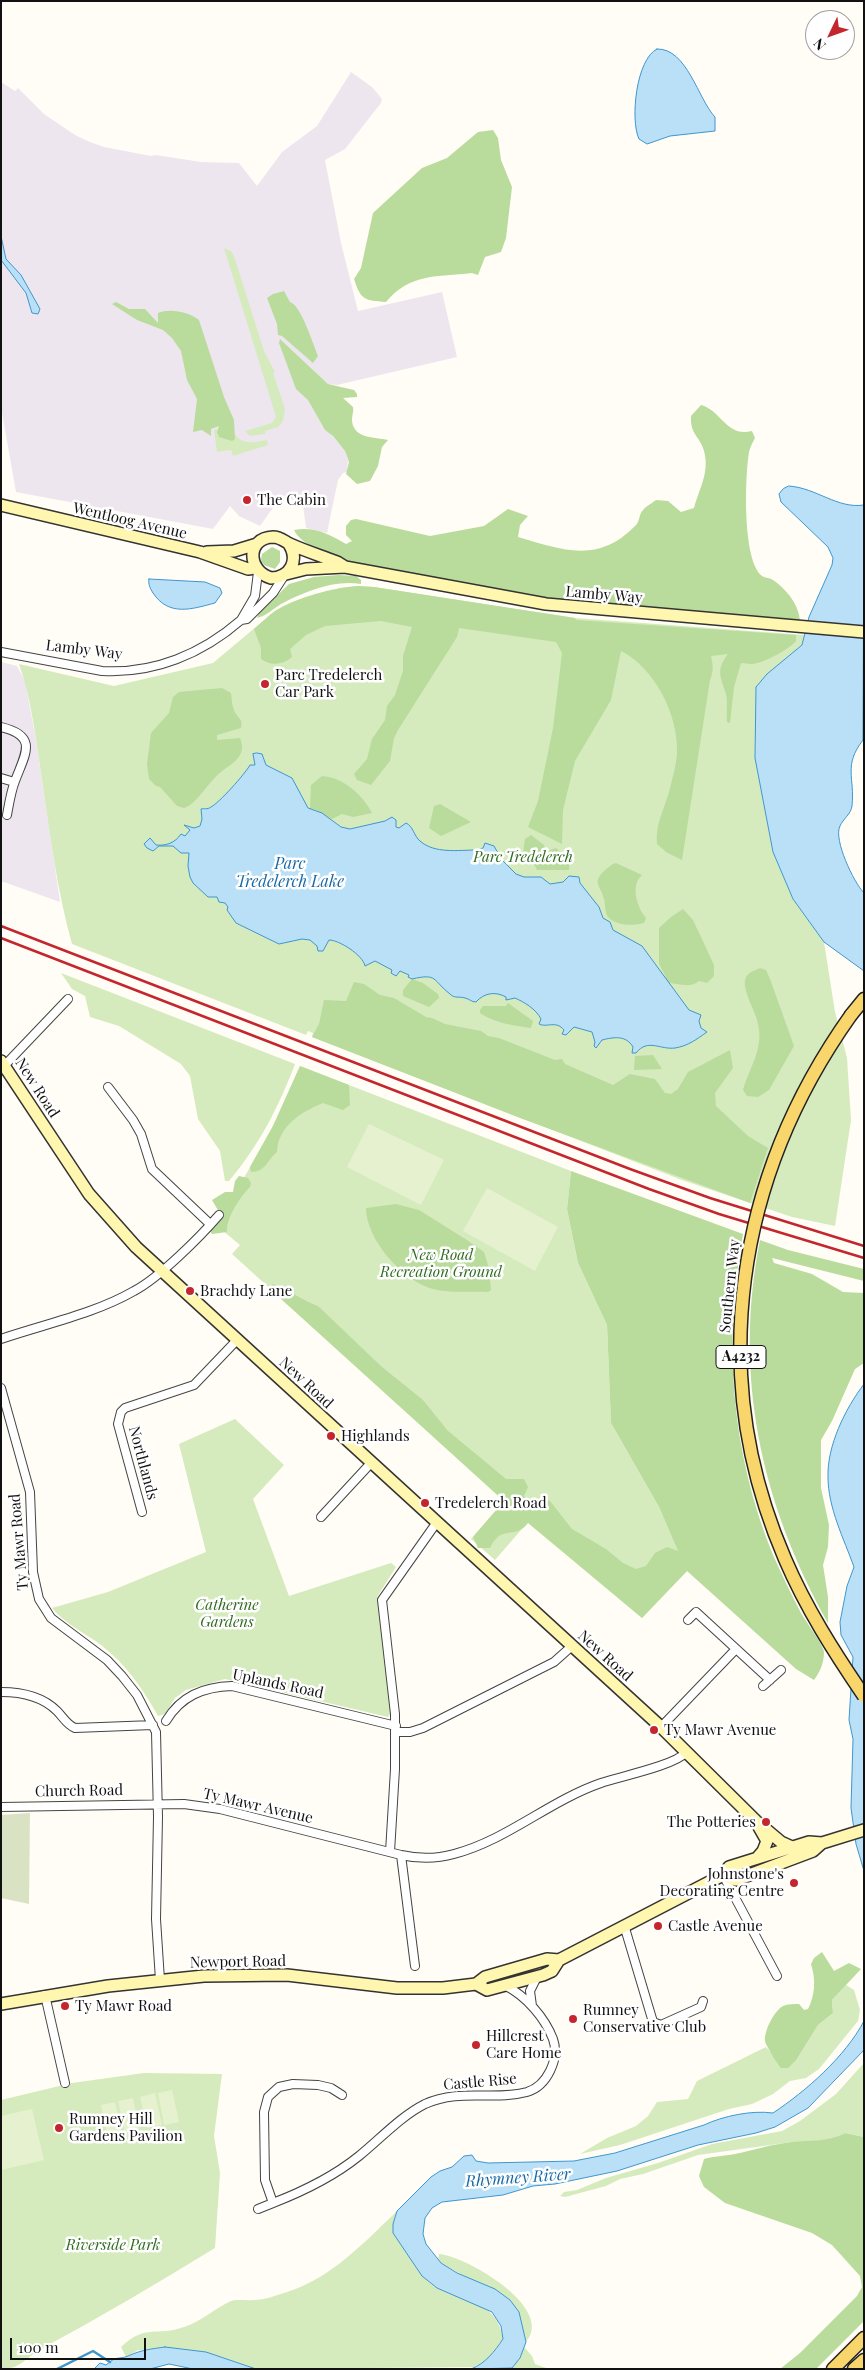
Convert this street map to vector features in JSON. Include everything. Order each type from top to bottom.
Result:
[{"type":"main road","name":"Southern Way","points":[[864,999],[837,1034],[807,1084],[789,1120],[769,1171],[750,1245],[744,1283],[741,1344],[746,1423],[754,1464],[771,1522],[806,1604],[864,1696]]},
{"type":"main road","points":[[833,2369],[864,2338]]},
{"type":"main road","points":[[854,2369],[864,2360]]},
{"type":"street","name":"Wentloog Avenue","points":[[1,505],[52,519],[200,552],[256,570]]},
{"type":"street","name":"Wentloog Avenue","points":[[1,512],[52,519]]},
{"type":"street","points":[[275,537],[289,544],[294,556],[293,565],[285,575],[271,578],[256,570],[252,560],[258,544],[268,538],[275,537]]},
{"type":"street","name":"Wentloog Avenue","points":[[200,552],[234,551],[258,544]]},
{"type":"street","name":"Lamby Way","points":[[289,544],[337,562],[345,567]]},
{"type":"street","name":"Lamby Way","points":[[241,620],[247,619],[260,607],[273,593],[285,575],[306,569],[345,567],[546,604],[864,632]]},
{"type":"street","name":"Lamby Way","points":[[1,652],[102,671],[144,670],[175,661],[200,649],[241,620],[255,596],[256,570]]},
{"type":"street","points":[[1,727],[15,731],[24,739],[27,746],[25,756],[14,782],[7,815]]},
{"type":"street","points":[[1,778],[14,782]]},
{"type":"street","points":[[3,1063],[68,999]]},
{"type":"street","name":"New Road","points":[[3,1063],[101,1209],[161,1271],[661,1727],[756,1821],[781,1842],[792,1847]]},
{"type":"street","points":[[108,1087],[141,1134],[152,1169],[210,1224]]},
{"type":"street","points":[[1,1339],[116,1301],[145,1285],[219,1214]]},
{"type":"street","name":"Northlands","points":[[142,1512],[118,1424],[121,1412],[130,1406],[194,1385],[237,1340]]},
{"type":"street","name":"Ty Mawr Road","points":[[1,1388],[30,1492],[32,1572],[38,1599],[51,1618],[107,1660],[122,1676],[137,1695],[153,1725],[157,1737],[156,1919],[160,1980]]},
{"type":"street","points":[[321,1517],[371,1463]]},
{"type":"street","points":[[390,1852],[396,1729],[382,1600],[437,1522]]},
{"type":"street","points":[[688,1620],[696,1612],[770,1680]]},
{"type":"street","name":"Uplands Road","points":[[166,1721],[176,1707],[189,1696],[212,1688],[232,1686],[410,1732],[423,1728],[554,1662],[572,1646]]},
{"type":"street","points":[[661,1727],[736,1649]]},
{"type":"street","points":[[763,1686],[781,1670]]},
{"type":"street","points":[[1,1692],[19,1692],[36,1698],[54,1708],[70,1726],[75,1728],[153,1725]]},
{"type":"street","name":"Ty Mawr Avenue","points":[[158,1803],[184,1804],[220,1809],[401,1855],[434,1858],[470,1849],[496,1838],[591,1787],[668,1762],[687,1752]]},
{"type":"street","name":"Church Road","points":[[1,1807],[158,1803]]},
{"type":"street","name":"New Road","points":[[756,1821],[766,1841],[763,1851],[758,1858]]},
{"type":"street","name":"Newport Road","points":[[476,1984],[487,1990],[537,1977],[552,1971],[559,1960],[723,1875],[728,1868],[809,1842],[822,1843],[864,1830]]},
{"type":"street","name":"Newport Road","points":[[723,1875],[736,1880],[813,1850],[822,1843]]},
{"type":"street","points":[[401,1855],[415,1966]]},
{"type":"street","points":[[723,1875],[777,1976]]},
{"type":"street","points":[[624,1925],[653,2022],[661,2025],[701,2007],[703,2001]]},
{"type":"street","name":"Newport Road","points":[[1,2004],[45,1995],[160,1980],[259,1974],[296,1976],[397,1988],[432,1989],[476,1984],[485,1977],[547,1959],[559,1960]]},
{"type":"street","points":[[532,2006],[530,1991],[537,1977]]},
{"type":"street","name":"Castle Rise","points":[[258,2209],[305,2190],[334,2174],[407,2116],[426,2104],[457,2096],[525,2092],[538,2086],[547,2076],[552,2066],[554,2045],[547,2027],[532,2006],[517,1992],[506,1986]]},
{"type":"street","points":[[45,1995],[65,2083]]},
{"type":"street","points":[[273,2203],[265,2180],[264,2112],[268,2097],[279,2087],[293,2084],[318,2085],[331,2088],[342,2095]]},
{"type":"shaded area","points":[[351,72],[372,87],[382,99],[381,103],[345,149],[325,160],[341,243],[358,311],[442,292],[457,357],[337,385],[328,384],[282,341],[323,424],[345,451],[348,460],[347,472],[343,473],[338,480],[327,533],[306,528],[303,504],[282,495],[260,526],[239,516],[230,506],[213,529],[16,492],[1,407],[1,82],[15,91],[18,88],[44,114],[75,135],[90,142],[104,147],[151,156],[156,155],[201,162],[239,163],[257,186],[282,152],[317,126]]},
{"type":"shaded area","points":[[1,662],[17,666],[25,681],[36,740],[60,902],[1,881]]},
{"type":"green space","points":[[493,130],[498,138],[501,160],[512,187],[506,238],[501,252],[485,257],[478,275],[472,273],[425,278],[405,286],[386,302],[365,298],[359,292],[354,279],[361,268],[373,213],[422,168],[447,158],[478,132]]},
{"type":"green space","points":[[224,248],[231,251],[234,256],[264,351],[275,372],[273,373],[285,409],[283,421],[278,427],[265,431],[265,434],[250,436],[245,431],[272,423],[276,417]]},
{"type":"green space","points":[[284,291],[290,302],[298,310],[310,334],[318,356],[313,363],[282,336],[278,335],[277,324],[267,298]]},
{"type":"green space","points":[[116,302],[129,309],[145,309],[158,323],[158,313],[168,311],[185,313],[199,320],[224,397],[234,420],[235,439],[232,441],[219,437],[217,432],[219,426],[211,429],[211,436],[202,430],[193,432],[197,399],[187,380],[181,351],[172,338],[163,330],[137,320],[112,304]]},
{"type":"green space","points":[[280,339],[328,384],[354,390],[357,397],[343,398],[353,407],[353,426],[360,434],[388,440],[382,447],[378,466],[370,481],[357,484],[346,474],[349,462],[345,451],[333,436],[325,430],[308,400],[296,389],[279,343]]},
{"type":"green space","points":[[701,405],[714,412],[736,431],[752,431],[755,438],[749,452],[746,498],[746,517],[751,553],[756,567],[762,576],[773,580],[791,597],[797,608],[800,620],[689,613],[611,605],[444,583],[373,568],[320,551],[294,530],[315,530],[346,544],[352,541],[346,535],[346,526],[351,520],[356,519],[430,536],[484,526],[508,509],[528,516],[520,525],[518,537],[550,546],[579,551],[607,546],[621,538],[635,526],[642,511],[656,500],[668,501],[681,512],[694,508],[706,466],[704,451],[692,427],[691,416]]},
{"type":"green space","points":[[217,429],[217,432],[235,439],[235,434],[245,442],[267,440],[268,445],[233,456],[231,450],[217,452],[214,430]]},
{"type":"green space","points":[[272,547],[280,551],[280,562],[275,569],[264,565],[261,560],[262,554]]},
{"type":"green space","points":[[356,576],[361,580],[361,584],[341,583],[309,591],[290,599],[257,618],[259,613],[289,584],[314,577]]},
{"type":"green space","name":"Parc Tredelerch","points":[[358,586],[575,618],[805,635],[802,645],[788,658],[755,741],[755,757],[773,852],[793,899],[824,942],[835,1012],[847,1058],[851,1120],[835,1226],[792,1217],[682,1180],[312,1037],[313,1033],[308,1031],[306,1035],[72,944],[54,862],[36,736],[19,664],[114,686],[213,663],[275,611],[339,588]]},
{"type":"green space","points":[[358,586],[575,618],[576,620],[796,635],[796,641],[784,651],[767,660],[753,664],[741,663],[734,687],[730,723],[727,722],[727,697],[720,674],[728,654],[711,656],[713,671],[710,680],[682,860],[666,852],[657,844],[659,824],[674,773],[677,754],[674,724],[669,709],[654,681],[633,659],[621,651],[611,700],[575,761],[563,810],[562,844],[528,827],[538,801],[553,728],[562,653],[556,642],[459,628],[457,637],[398,730],[394,738],[390,761],[371,785],[357,780],[354,774],[367,759],[372,739],[385,720],[387,706],[395,695],[403,671],[403,656],[412,627],[381,621],[325,626],[306,635],[290,649],[292,657],[285,662],[276,664],[268,663],[261,659],[261,648],[254,629],[275,611],[294,601],[327,591]]},
{"type":"green space","points":[[222,688],[231,693],[232,704],[242,725],[241,728],[217,735],[217,740],[240,738],[242,745],[241,753],[235,761],[216,776],[189,806],[184,808],[177,806],[160,787],[156,786],[149,779],[147,764],[151,733],[169,713],[173,697],[179,692]]},
{"type":"green space","points":[[322,776],[345,783],[352,788],[372,813],[353,817],[342,814],[332,819],[316,810],[310,809],[311,785]]},
{"type":"green space","points":[[440,804],[471,822],[441,836],[429,828],[434,806]]},
{"type":"green space","points":[[531,835],[544,845],[545,850],[533,864],[525,857],[524,850],[525,839]]},
{"type":"green space","points":[[556,848],[570,860],[569,870],[537,870],[534,864],[550,850]]},
{"type":"green space","points":[[616,863],[642,875],[636,885],[636,896],[646,918],[644,923],[636,925],[621,924],[613,921],[606,914],[598,879],[603,872]]},
{"type":"green space","points":[[683,909],[693,920],[714,965],[714,976],[707,983],[699,981],[688,985],[667,983],[659,964],[659,928]]},
{"type":"green space","points":[[760,968],[766,970],[770,979],[794,1046],[769,1090],[758,1097],[747,1096],[743,1090],[759,1042],[757,1019],[746,991],[745,980],[749,973]]},
{"type":"green space","points":[[61,973],[295,1064],[282,1096],[267,1125],[250,1153],[229,1181],[225,1181],[220,1151],[198,1119],[190,1076],[181,1064],[119,1026],[90,1017],[85,996],[72,989]]},
{"type":"green space","points":[[412,979],[423,983],[438,994],[439,998],[429,1007],[403,996],[403,990]]},
{"type":"green space","points":[[354,982],[364,984],[380,995],[394,998],[426,1017],[445,1024],[481,1031],[488,1036],[499,1038],[555,1060],[562,1059],[565,1064],[613,1085],[630,1074],[655,1079],[665,1093],[671,1094],[678,1089],[688,1072],[730,1050],[733,1068],[715,1093],[716,1106],[748,1136],[768,1148],[750,1203],[520,1118],[312,1037],[319,1024],[324,1000],[346,1001]]},
{"type":"green space","points":[[508,1003],[533,1021],[531,1028],[499,1022],[480,1013],[483,1006],[506,1006]]},
{"type":"green space","points":[[653,1055],[662,1069],[634,1070],[635,1056]]},
{"type":"green space","name":"New Road Recreation Ground","points":[[300,1066],[571,1171],[567,1209],[578,1263],[607,1325],[611,1423],[659,1507],[687,1571],[642,1618],[528,1522],[495,1560],[471,1539],[504,1501],[232,1254],[240,1245],[217,1226],[273,1126]]},
{"type":"green space","points":[[300,1066],[349,1085],[350,1105],[343,1110],[323,1103],[299,1116],[286,1127],[278,1143],[277,1152],[263,1168],[251,1172],[250,1167],[273,1126]]},
{"type":"green space","points":[[369,1124],[444,1160],[421,1205],[347,1167]]},
{"type":"green space","points":[[571,1171],[743,1234],[733,1315],[735,1396],[740,1437],[748,1477],[773,1555],[801,1613],[823,1648],[822,1664],[814,1680],[796,1669],[687,1571],[642,1618],[528,1523],[518,1531],[499,1536],[490,1548],[478,1548],[473,1537],[504,1501],[270,1289],[272,1284],[278,1286],[318,1306],[382,1367],[423,1400],[448,1431],[506,1479],[524,1479],[528,1487],[524,1496],[529,1502],[540,1498],[550,1501],[572,1529],[606,1549],[623,1563],[636,1569],[646,1566],[655,1553],[667,1547],[678,1551],[659,1507],[611,1423],[607,1325],[578,1263],[567,1209]]},
{"type":"green space","points":[[239,1176],[248,1178],[251,1183],[250,1187],[234,1208],[227,1226],[227,1232],[212,1234],[210,1231],[215,1225],[219,1212],[212,1200],[225,1192],[233,1192],[235,1181]]},
{"type":"green space","points":[[487,1188],[558,1227],[535,1271],[463,1231]]},
{"type":"green space","points":[[396,1204],[419,1210],[484,1252],[489,1268],[491,1290],[488,1292],[441,1291],[416,1282],[395,1265],[378,1243],[367,1220],[366,1208]]},
{"type":"green space","points":[[760,1240],[788,1250],[864,1269],[864,1281],[772,1258],[774,1263],[812,1274],[843,1292],[864,1293],[864,1363],[855,1369],[832,1421],[821,1440],[821,1488],[829,1525],[828,1547],[823,1565],[828,1597],[828,1623],[805,1578],[785,1532],[770,1485],[759,1438],[752,1389],[750,1340],[752,1291]]},
{"type":"green space","name":"Catherine Gardens","points":[[235,1419],[284,1465],[253,1499],[289,1596],[391,1563],[396,1567],[377,1597],[379,1599],[391,1713],[388,1717],[225,1679],[186,1690],[175,1698],[165,1714],[158,1716],[140,1687],[118,1660],[101,1645],[63,1619],[52,1608],[108,1592],[206,1552],[179,1444]]},
{"type":"green space","points":[[30,1813],[29,1904],[1,1898],[1,1815]]},
{"type":"green space","points":[[822,1952],[834,1971],[849,1963],[861,1969],[832,2000],[833,2013],[818,2025],[797,2059],[788,2068],[781,2068],[765,2041],[768,2027],[776,2012],[783,2006],[799,2004],[804,2010],[808,2009],[814,1987],[811,1964],[814,1958]]},
{"type":"green space","points":[[846,1985],[854,1990],[860,2010],[858,2021],[819,2069],[806,2078],[790,2081],[773,2094],[752,2104],[729,2109],[620,2145],[580,2154],[607,2138],[636,2126],[648,2116],[657,2102],[688,2099],[697,2081],[766,2047],[775,2057],[778,2065],[797,2059],[818,2025],[833,2013],[832,2000]]},
{"type":"green space","points":[[864,2063],[864,2137],[845,2133],[835,2138],[810,2142],[792,2142],[698,2155],[643,2174],[620,2179],[606,2186],[565,2197],[560,2196],[564,2192],[577,2190],[606,2178],[658,2163],[712,2144],[782,2131],[800,2121],[836,2094]]},
{"type":"green space","name":"Riverside Park","points":[[144,2073],[222,2074],[214,2136],[220,2173],[215,2248],[129,2300],[41,2349],[18,2365],[8,2369],[1,2369],[1,2100],[72,2083]]},
{"type":"green space","points":[[172,2090],[179,2122],[164,2125],[158,2093]]},
{"type":"green space","points":[[155,2093],[162,2125],[147,2128],[140,2097]]},
{"type":"green space","points":[[133,2098],[139,2130],[125,2133],[118,2101]]},
{"type":"green space","points":[[115,2102],[122,2134],[108,2137],[101,2105]]},
{"type":"green space","points":[[32,2109],[44,2160],[1,2170],[1,2116]]},
{"type":"green space","points":[[845,2133],[864,2137],[864,2321],[816,2369],[780,2369],[800,2353],[857,2296],[862,2287],[860,2276],[832,2245],[812,2233],[725,2203],[704,2187],[699,2176],[704,2159],[785,2143],[826,2139]]},
{"type":"green space","points":[[397,2211],[393,2226],[395,2233],[426,2279],[437,2288],[479,2304],[494,2317],[500,2326],[503,2339],[488,2359],[474,2367],[256,2369],[206,2352],[138,2350],[126,2357],[121,2347],[138,2335],[175,2330],[197,2321],[231,2301],[267,2298],[303,2286],[318,2278],[346,2258]]},
{"type":"green space","points":[[439,2254],[452,2257],[486,2274],[504,2286],[519,2300],[529,2314],[532,2329],[526,2342],[523,2332],[471,2280],[441,2263],[438,2259]]},
{"type":"green space","points":[[524,2347],[532,2356],[535,2364],[549,2369],[511,2369],[520,2358]]},
{"type":"water","points":[[657,49],[667,51],[684,65],[715,117],[715,131],[670,136],[647,144],[639,139],[635,118],[637,91],[644,65],[650,55]]},
{"type":"water","points":[[1,236],[6,259],[21,275],[40,309],[38,314],[32,313],[26,293],[1,260]]},
{"type":"water","points":[[789,486],[809,490],[845,504],[864,505],[863,740],[853,757],[851,772],[852,806],[849,814],[841,823],[839,841],[855,880],[864,893],[864,971],[824,942],[793,899],[773,852],[755,758],[756,687],[767,674],[802,645],[809,617],[832,565],[833,558],[828,547],[781,502],[779,494]]},
{"type":"water","points":[[149,579],[205,582],[220,588],[222,593],[215,603],[189,609],[174,608],[166,606],[159,601],[151,589]]},
{"type":"water","name":"Parc Tredelerch Lake","points":[[253,754],[262,754],[266,765],[292,778],[308,808],[322,813],[341,827],[350,829],[385,821],[392,817],[396,820],[396,827],[399,828],[406,823],[420,841],[433,848],[440,850],[477,850],[483,848],[485,843],[494,846],[502,860],[516,874],[524,877],[541,877],[550,884],[563,882],[569,876],[579,877],[580,883],[599,907],[603,918],[610,922],[613,930],[642,946],[689,1010],[701,1015],[699,1021],[701,1028],[707,1032],[688,1044],[675,1048],[650,1045],[645,1046],[636,1053],[632,1053],[633,1047],[627,1040],[615,1038],[602,1040],[596,1048],[592,1032],[574,1027],[566,1035],[562,1034],[564,1030],[558,1025],[539,1024],[541,1019],[536,1012],[515,998],[506,1000],[506,997],[502,995],[490,994],[473,1002],[467,998],[452,996],[431,977],[412,979],[408,977],[409,975],[400,971],[396,976],[391,973],[392,970],[375,961],[365,966],[360,957],[355,953],[344,945],[333,941],[329,940],[323,951],[318,951],[317,946],[310,940],[302,939],[279,944],[236,923],[227,910],[228,907],[225,903],[219,902],[217,897],[208,897],[193,883],[188,866],[189,853],[181,853],[173,846],[159,846],[153,851],[144,844],[150,838],[156,845],[167,844],[176,840],[181,834],[185,836],[190,830],[184,825],[194,828],[200,826],[202,819],[201,809],[215,804],[232,788],[250,765],[255,765]]},
{"type":"water","points":[[864,1384],[864,1871],[856,1844],[851,1808],[853,1739],[849,1720],[853,1657],[841,1635],[840,1622],[847,1586],[854,1567],[834,1512],[829,1489],[828,1465],[834,1441],[844,1416]]},
{"type":"water","name":"Rhymney River","points":[[864,2021],[864,2050],[808,2108],[775,2127],[756,2133],[698,2145],[617,2171],[555,2184],[533,2186],[503,2195],[442,2202],[432,2208],[425,2218],[423,2234],[426,2244],[441,2263],[457,2273],[495,2289],[510,2300],[519,2312],[526,2342],[520,2358],[512,2368],[471,2369],[493,2353],[503,2339],[501,2326],[492,2312],[437,2288],[422,2276],[393,2233],[393,2224],[397,2211],[431,2177],[440,2171],[452,2167],[464,2156],[472,2155],[476,2161],[488,2163],[574,2161],[615,2153],[729,2116],[756,2112],[773,2113],[811,2084],[836,2060]]},
{"type":"water","points":[[165,2347],[206,2352],[256,2369],[193,2369],[169,2364],[150,2369],[94,2369],[100,2363],[106,2365],[115,2359],[137,2352]]},
{"type":"waterway","points":[[57,2369],[93,2351],[110,2362]]},
{"type":"railway","points":[[1,926],[630,1169],[710,1198],[864,1246]]},
{"type":"railway","points":[[1,938],[649,1189],[719,1214],[864,1258]]},
{"type":"place","name":"The Cabin","points":[[247,500]]},
{"type":"place","name":"Parc Tredelerch Car Park","points":[[265,684]]},
{"type":"place","name":"Brachdy Lane","points":[[190,1291]]},
{"type":"place","name":"Highlands","points":[[331,1436]]},
{"type":"place","name":"Tredelerch Road","points":[[425,1503]]},
{"type":"place","name":"Ty Mawr Avenue","points":[[654,1730]]},
{"type":"place","name":"The Potteries","points":[[766,1822]]},
{"type":"place","name":"Johnstone's Decorating Centre","points":[[794,1883]]},
{"type":"place","name":"Castle Avenue","points":[[658,1926]]},
{"type":"place","name":"Ty Mawr Road","points":[[65,2006]]},
{"type":"place","name":"Rumney Conservative Club","points":[[573,2019]]},
{"type":"place","name":"Hillcrest Care Home","points":[[476,2045]]},
{"type":"place","name":"Rumney Hill Gardens Pavilion","points":[[59,2128]]}]
